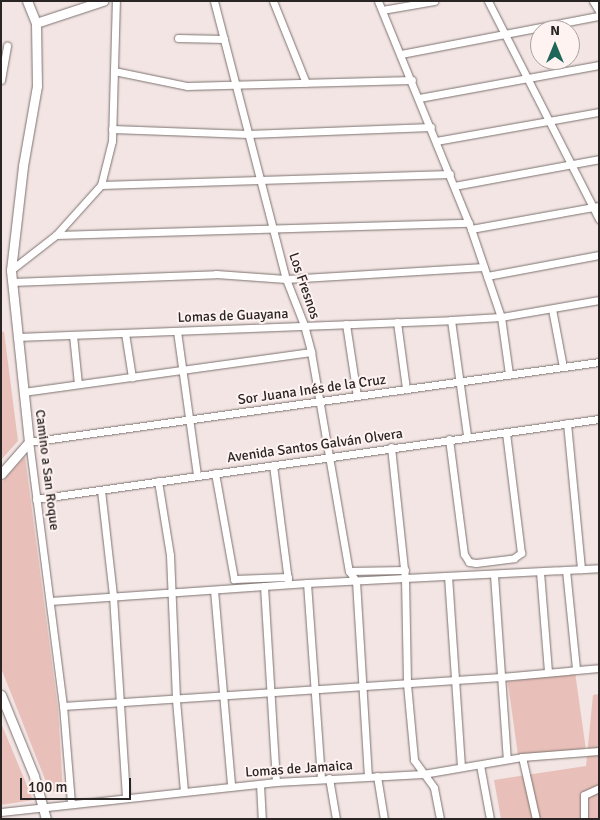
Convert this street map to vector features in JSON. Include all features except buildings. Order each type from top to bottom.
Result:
[{"type":"street","points":[[27,1],[36,22],[101,2]]},
{"type":"street","points":[[11,270],[56,235],[101,185],[110,158],[116,1]]},
{"type":"street","name":"Los Fresnos","points":[[214,1],[286,280],[304,325],[311,352],[331,456],[349,571],[356,581]]},
{"type":"street","points":[[273,1],[306,83]]},
{"type":"street","points":[[378,1],[412,80],[470,226],[502,317],[510,374]]},
{"type":"street","points":[[382,10],[434,1]]},
{"type":"street","points":[[488,1],[596,207],[599,219]]},
{"type":"street","points":[[593,1],[599,11]]},
{"type":"street","points":[[401,54],[599,16]]},
{"type":"street","name":"Camino a San Roque","points":[[36,22],[36,86],[23,166],[11,270],[23,392],[63,706],[71,802]]},
{"type":"street","points":[[178,38],[224,39]]},
{"type":"street","points":[[1,80],[3,58],[7,46]]},
{"type":"street","points":[[419,98],[528,80],[599,64]]},
{"type":"street","points":[[114,71],[171,85],[236,86],[412,80]]},
{"type":"street","points":[[436,141],[599,112]]},
{"type":"street","points":[[112,129],[248,134],[431,127]]},
{"type":"street","points":[[454,186],[599,159]]},
{"type":"street","points":[[101,185],[260,182],[450,174]]},
{"type":"street","points":[[56,235],[470,226],[596,207]]},
{"type":"street","points":[[487,276],[599,255]]},
{"type":"street","points":[[12,282],[216,274],[286,280],[484,267]]},
{"type":"street","name":"Lomas de Guayana","points":[[17,337],[502,317],[599,300]]},
{"type":"street","points":[[552,309],[562,367]]},
{"type":"street","points":[[451,320],[467,436]]},
{"type":"street","points":[[397,322],[406,389]]},
{"type":"street","points":[[346,324],[357,396]]},
{"type":"street","points":[[177,330],[197,476]]},
{"type":"street","points":[[125,332],[132,377]]},
{"type":"street","points":[[73,335],[78,384]]},
{"type":"street","points":[[23,392],[311,352]]},
{"type":"street","name":"Sor Juana Inés de la Cruz","points":[[29,442],[599,362]]},
{"type":"street","name":"Avenida Santos Galván Olvera","points":[[36,499],[467,436],[599,419]]},
{"type":"street","points":[[566,423],[581,569]]},
{"type":"street","points":[[449,439],[466,560],[476,563],[514,558],[522,549],[506,432]]},
{"type":"street","points":[[1,474],[29,442]]},
{"type":"street","points":[[391,447],[406,578],[408,684],[414,760],[434,788],[440,819]]},
{"type":"street","points":[[273,464],[288,581]]},
{"type":"street","points":[[216,473],[232,576],[238,580],[308,583],[494,575],[599,568]]},
{"type":"street","points":[[158,481],[170,555],[170,592],[176,700],[184,792]]},
{"type":"street","points":[[101,490],[113,596],[126,796]]},
{"type":"street","points":[[349,571],[405,570]]},
{"type":"street","points":[[566,570],[576,669]]},
{"type":"street","points":[[540,572],[548,672]]},
{"type":"street","points":[[494,575],[507,759]]},
{"type":"street","points":[[448,576],[461,768]]},
{"type":"street","points":[[50,601],[264,586],[288,581]]},
{"type":"street","points":[[356,581],[368,776]]},
{"type":"street","points":[[308,583],[315,689],[325,779],[336,819]]},
{"type":"street","points":[[264,586],[276,782]]},
{"type":"street","points":[[214,590],[231,786]]},
{"type":"street","points":[[63,706],[408,684],[599,668]]},
{"type":"street","points":[[1,696],[46,819]]},
{"type":"street","name":"Lomas de Jamaica","points":[[1,812],[71,802],[231,786],[423,774],[522,757],[599,751]]},
{"type":"street","points":[[522,757],[536,819]]},
{"type":"street","points":[[480,764],[490,819]]},
{"type":"street","points":[[377,776],[384,819]]},
{"type":"street","points":[[260,784],[262,819]]},
{"type":"street","points":[[584,819],[584,795],[599,788]]},
{"type":"shaded area","points":[[1,331],[4,332],[18,441],[1,460]]},
{"type":"shaded area","points":[[25,456],[58,709],[63,791],[50,792],[1,668],[1,483]]},
{"type":"shaded area","points":[[575,672],[586,748],[518,758],[508,681]]},
{"type":"shaded area","points":[[599,694],[599,819],[501,819],[494,780],[586,766],[593,695]]},
{"type":"shaded area","points":[[1,723],[33,800],[1,805]]}]
